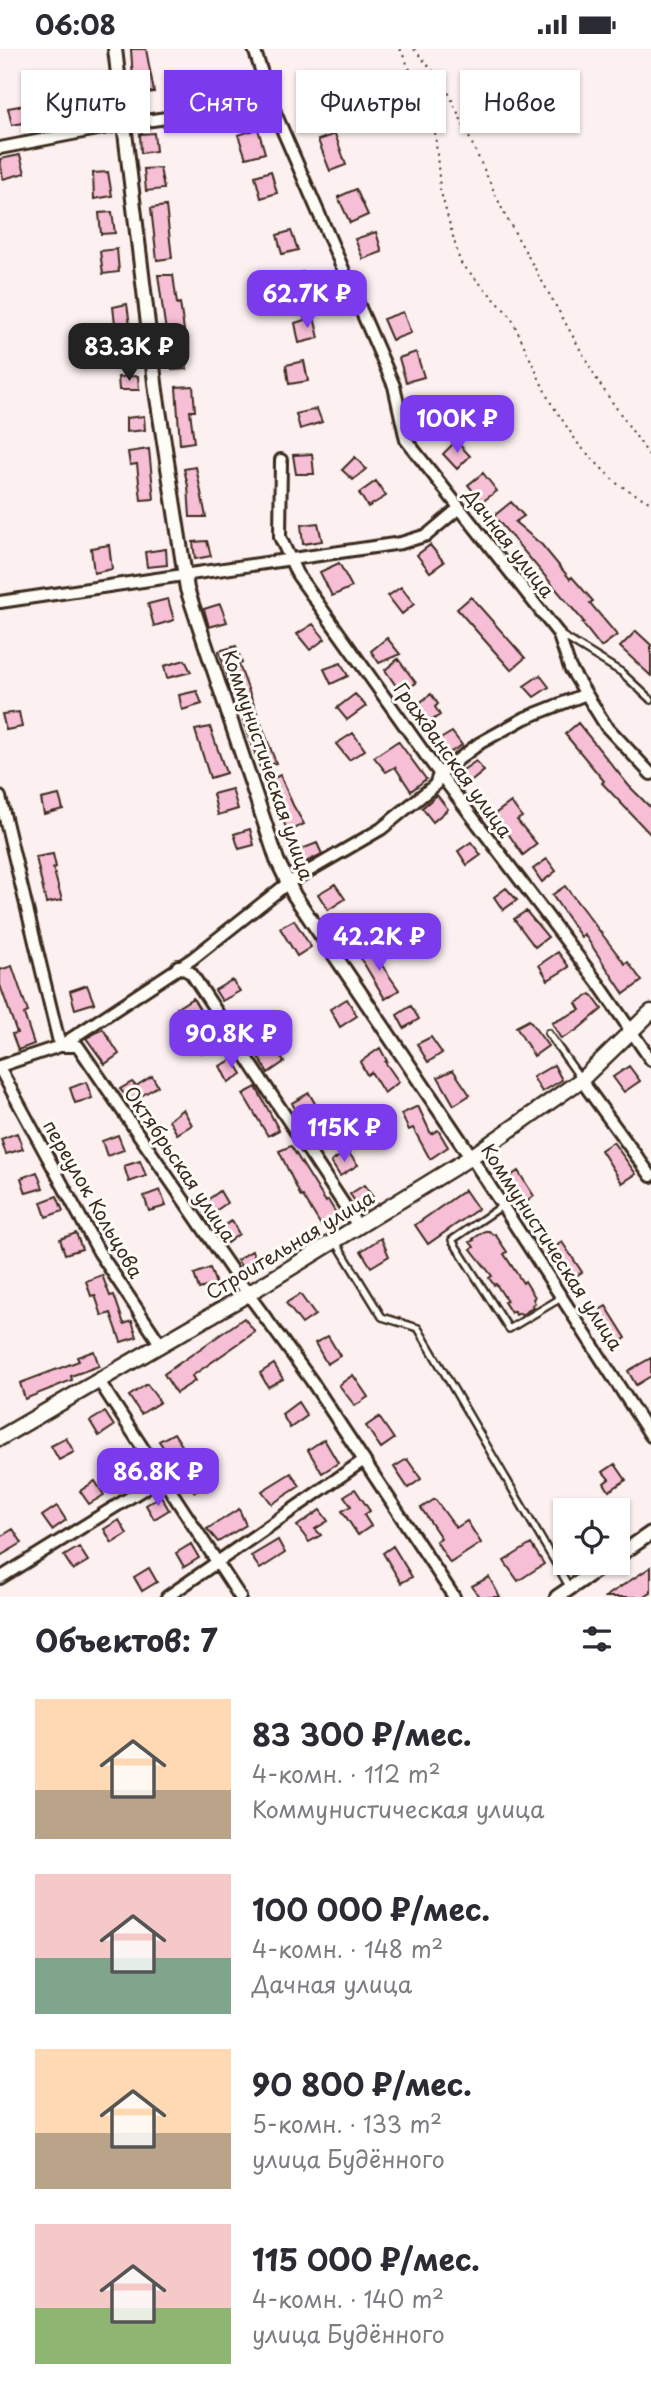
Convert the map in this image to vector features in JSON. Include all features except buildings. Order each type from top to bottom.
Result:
[{"type":"main road","name":"Строительная улица","points":[[0,1438],[248,1294],[471,1157],[582,1080],[651,1012]]},
{"type":"street","name":"Коммунистическая улица","points":[[115,49],[118,70]]},
{"type":"street","name":"Дачная улица","points":[[254,49],[261,70]]},
{"type":"street","name":"Дачная улица","points":[[282,129],[394,386],[406,440],[558,633],[570,668],[606,726],[651,774]]},
{"type":"street","points":[[0,148],[78,133]]},
{"type":"street","name":"Коммунистическая улица","points":[[125,133],[156,391],[184,574],[277,860],[302,907],[471,1157],[651,1436]]},
{"type":"street","name":"Гражданская улица","points":[[281,460],[279,537],[297,574],[439,774],[598,983],[651,1060]]},
{"type":"street","points":[[0,602],[401,543],[427,535],[459,508]]},
{"type":"street","points":[[0,1067],[60,1046],[192,959],[288,883],[381,829],[435,785],[439,774],[480,743],[525,718],[586,694]]},
{"type":"street","points":[[0,797],[60,1046]]},
{"type":"street","points":[[178,966],[191,973],[358,1226]]},
{"type":"street","name":"Октябрьская улица","points":[[60,1046],[78,1046],[248,1294],[311,1380],[454,1597]]},
{"type":"street","name":"переулок Кольцова","points":[[0,1067],[99,1252],[161,1345]]},
{"type":"street","points":[[582,1080],[651,1176]]},
{"type":"street","points":[[99,1381],[240,1597]]},
{"type":"street","points":[[167,1597],[364,1460]]},
{"type":"street","points":[[0,1578],[163,1477]]},
{"type":"street","points":[[630,1548],[651,1533]]},
{"type":"street","points":[[557,1597],[589,1575]]},
{"type":"lane","points":[[558,633],[621,672],[651,700]]},
{"type":"lane","points":[[548,1033],[582,1080]]},
{"type":"lane","points":[[502,1206],[452,1240],[509,1329],[562,1298]]},
{"type":"lane","points":[[335,1241],[382,1317],[418,1328],[570,1588]]},
{"type":"path","points":[[400,49],[421,92],[435,132],[440,189],[460,262],[511,317],[549,400],[579,445],[616,483],[651,503]]},
{"type":"path","points":[[414,49],[445,85],[512,227],[599,383],[651,458]]}]
